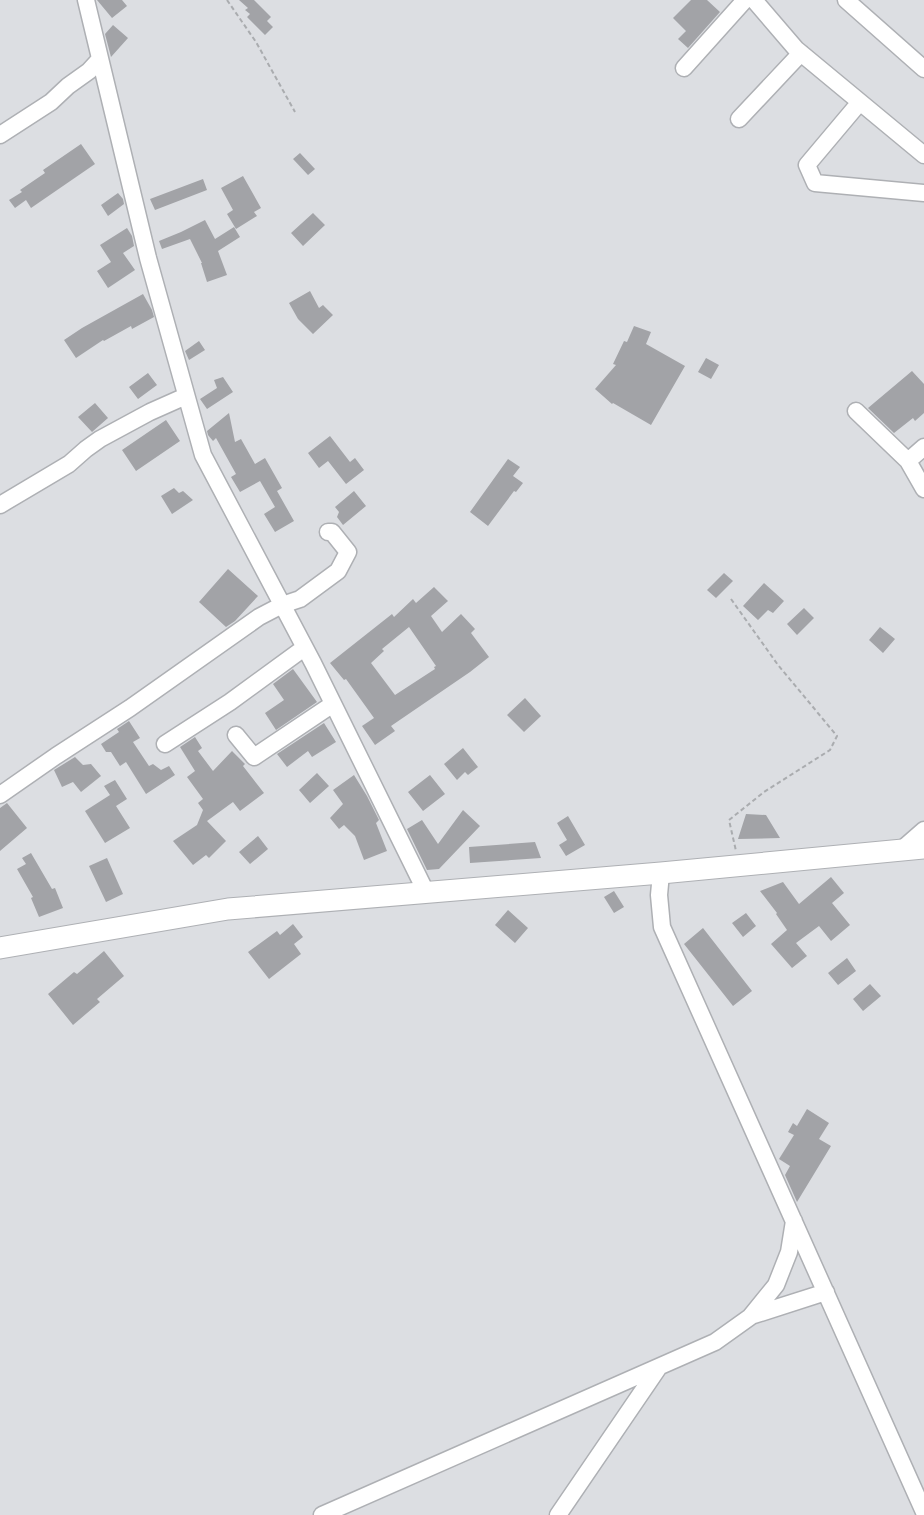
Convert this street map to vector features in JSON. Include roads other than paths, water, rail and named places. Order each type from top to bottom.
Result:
[{"type":"main road","points":[[0,948],[228,909],[661,873],[924,848]]},
{"type":"street","points":[[86,0],[148,258],[202,455],[333,704],[426,892]]},
{"type":"street","points":[[684,68],[745,0]]},
{"type":"street","points":[[754,0],[801,53],[924,155]]},
{"type":"street","points":[[846,0],[924,69]]},
{"type":"street","points":[[739,119],[801,53]]},
{"type":"street","points":[[0,135],[51,102],[100,59]]},
{"type":"street","points":[[860,102],[807,165],[815,183],[924,193]]},
{"type":"street","points":[[0,505],[69,464],[100,439],[186,396]]},
{"type":"street","points":[[856,411],[908,461],[924,489]]},
{"type":"street","points":[[908,461],[924,447]]},
{"type":"street","points":[[0,795],[130,708],[259,617],[300,599],[338,571],[348,552],[332,532],[328,532]]},
{"type":"street","points":[[165,744],[230,702],[304,648]]},
{"type":"street","points":[[236,735],[254,757],[333,704]]},
{"type":"street","points":[[900,851],[924,830]]},
{"type":"street","points":[[661,873],[662,927],[924,1512]]},
{"type":"street","points":[[322,1515],[715,1342],[750,1317],[776,1284],[789,1252],[794,1221]]},
{"type":"street","points":[[750,1317],[826,1292]]},
{"type":"street","points":[[558,1515],[660,1366]]}]
